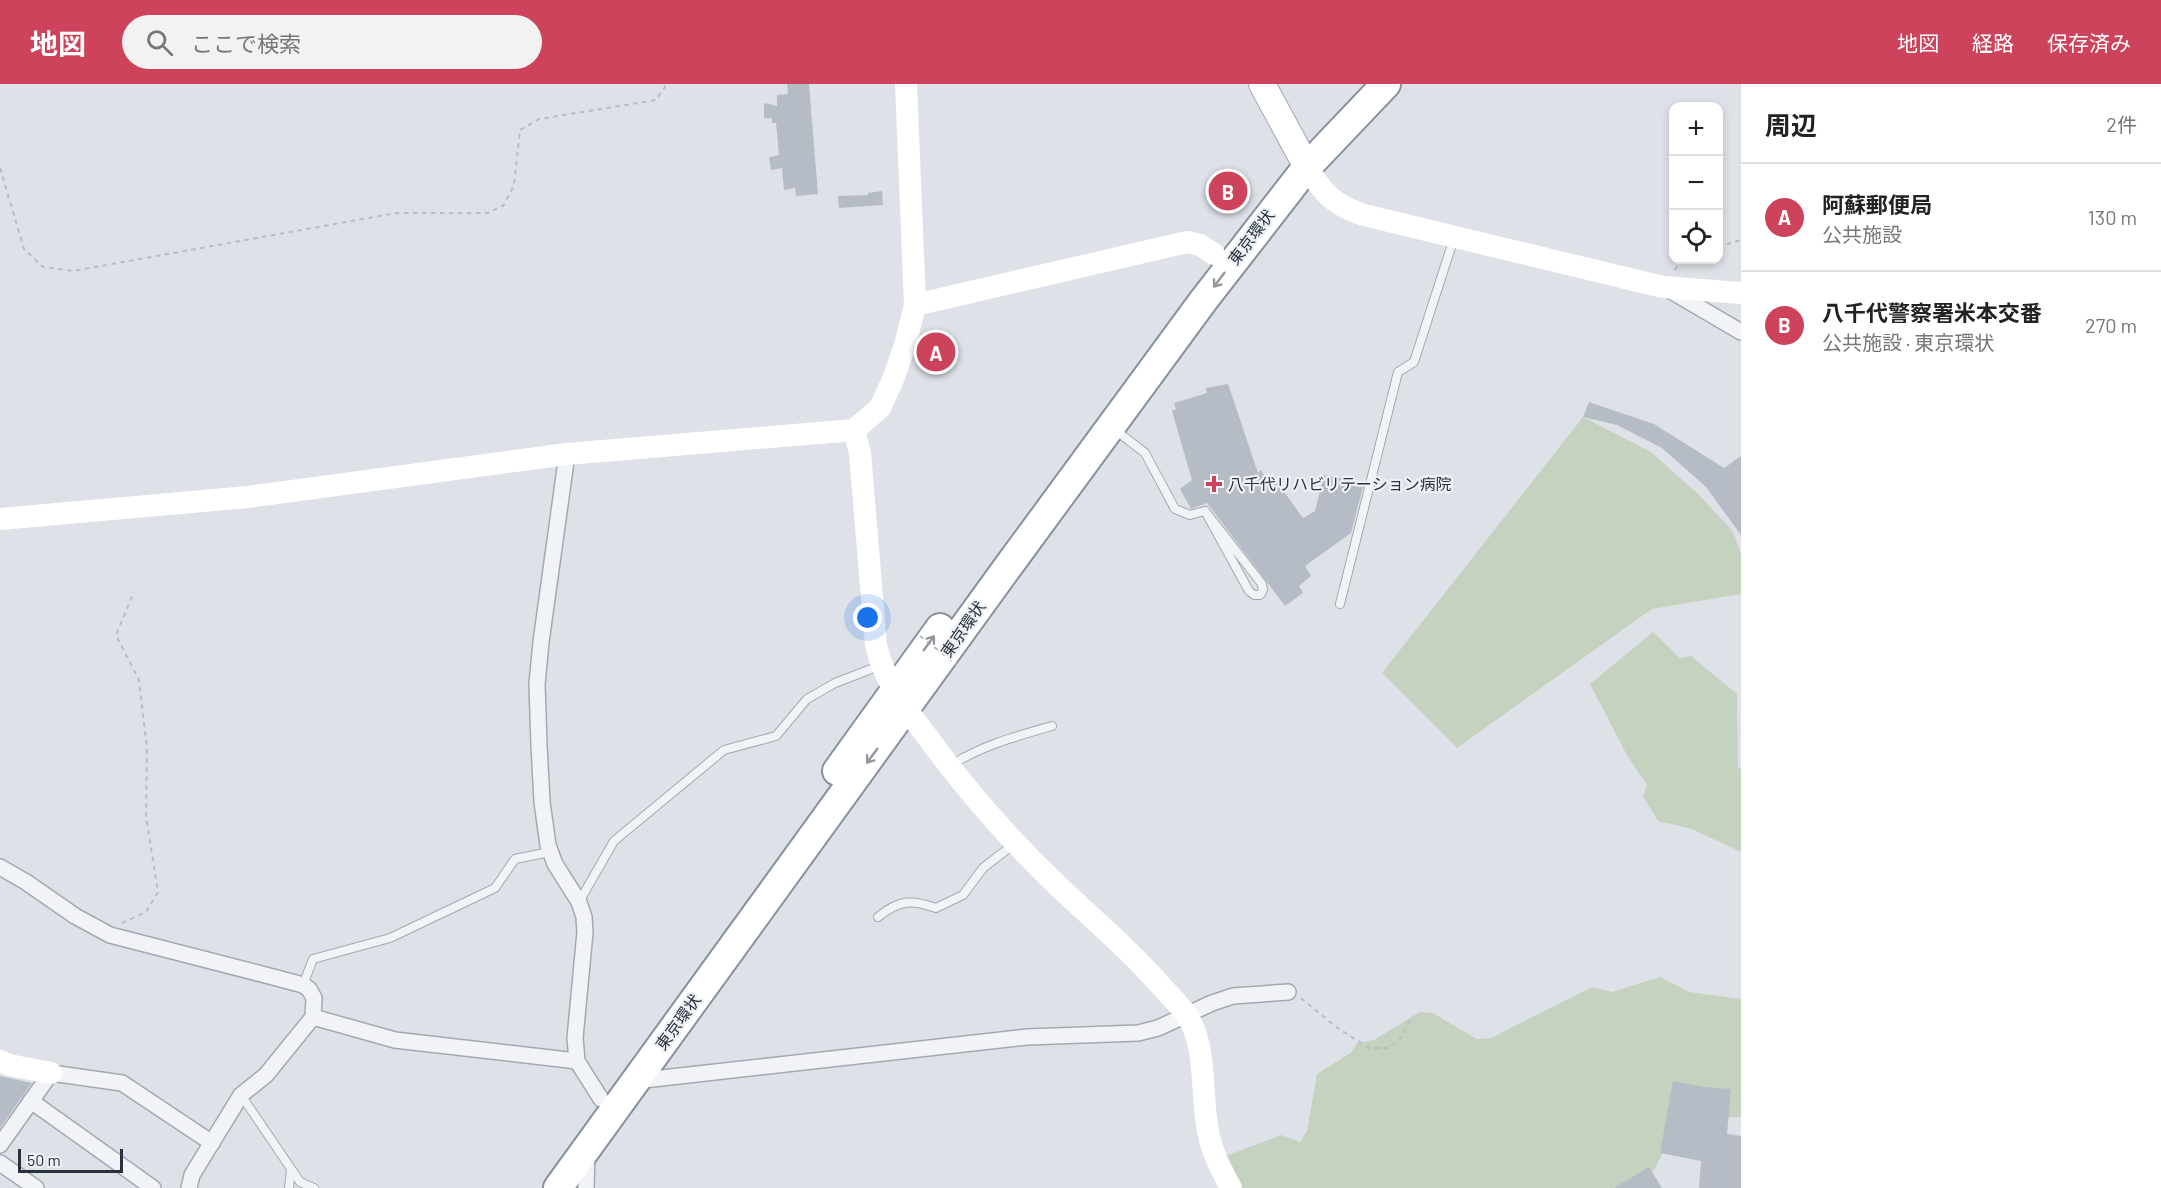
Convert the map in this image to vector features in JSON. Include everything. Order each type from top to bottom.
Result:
[{"type":"highway","name":"東京環状","points":[[535,1188],[894,688],[1214,254],[1302,158],[1360,84]]},
{"type":"highway","name":"東京環状","points":[[558,1188],[635,1081],[894,688],[1111,426],[1275,207],[1302,158],[1386,84]]},
{"type":"main road","points":[[1262,84],[1302,158]]},
{"type":"street","points":[[0,519],[248,497],[567,454],[854,430],[880,408],[905,345],[915,305],[906,84]]},
{"type":"street","points":[[1302,158],[1322,191],[1349,210],[1663,286],[1741,293]]},
{"type":"street","points":[[915,305],[1187,242],[1200,245],[1214,254]]},
{"type":"street","points":[[1663,286],[1741,332]]},
{"type":"street","points":[[854,430],[860,453],[876,645],[894,688],[949,767],[1016,842],[1058,886],[1141,963],[1187,1015],[1200,1055],[1207,1125],[1212,1146],[1231,1188]]},
{"type":"street","points":[[567,454],[548,585],[537,684],[542,802],[550,852],[579,902],[584,917],[585,932],[575,1038],[577,1061],[601,1099]]},
{"type":"street","points":[[0,867],[67,911],[110,934],[303,985],[309,989],[314,998],[313,1017],[266,1075],[241,1095],[192,1175],[189,1188]]},
{"type":"street","points":[[635,1081],[1027,1037],[1138,1033],[1158,1028],[1212,1002],[1233,996],[1288,992]]},
{"type":"street","points":[[313,1017],[395,1040],[577,1061]]},
{"type":"street","points":[[0,1062],[51,1073],[122,1083],[212,1143]]},
{"type":"street","points":[[0,1145],[51,1073]]},
{"type":"street","points":[[31,1101],[153,1188]]},
{"type":"street","points":[[586,1188],[587,1149]]},
{"type":"street","points":[[0,1163],[36,1188]]},
{"type":"lane","points":[[1340,604],[1398,372],[1414,362],[1454,237]]},
{"type":"lane","points":[[1111,426],[1145,453],[1175,508],[1190,515],[1205,511]]},
{"type":"lane","points":[[1205,511],[1262,584],[1263,590],[1260,595],[1254,595],[1249,591],[1205,511]]},
{"type":"lane","points":[[579,902],[614,841],[724,750],[776,736],[807,699],[835,682],[894,688]]},
{"type":"lane","points":[[949,767],[967,756],[1004,740],[1052,726]]},
{"type":"lane","points":[[878,917],[889,908],[902,902],[921,903],[936,908],[963,895],[982,868],[1016,842]]},
{"type":"lane","points":[[303,985],[313,959],[390,938],[495,888],[515,859],[550,852]]},
{"type":"lane","points":[[241,1095],[300,1182],[314,1188]]},
{"type":"lane","points":[[289,1188],[291,1168]]},
{"type":"path","points":[[0,168],[24,249],[43,267],[73,271],[396,213],[488,213],[504,205],[514,185],[520,130],[539,119],[656,100],[666,87],[665,84]]},
{"type":"path","points":[[1723,246],[1741,240]]},
{"type":"path","points":[[103,931],[146,912],[158,892],[146,816],[147,749],[139,680],[116,635],[134,592]]},
{"type":"path","points":[[920,636],[957,665]]},
{"type":"path","points":[[1288,992],[1304,1000],[1336,1027],[1369,1048],[1387,1048],[1399,1041],[1412,1016]]},
{"type":"green space","points":[[1583,417],[1651,452],[1697,493],[1732,530],[1741,553],[1741,594],[1652,609],[1457,748],[1382,673]]},
{"type":"green space","points":[[1653,632],[1680,658],[1691,656],[1737,694],[1738,768],[1741,769],[1741,852],[1692,829],[1658,821],[1643,796],[1647,785],[1628,757],[1590,684]]},
{"type":"green space","points":[[1660,977],[1689,992],[1741,999],[1741,1117],[1678,1118],[1655,1169],[1632,1188],[1237,1188],[1223,1157],[1281,1135],[1300,1142],[1307,1131],[1317,1074],[1352,1052],[1357,1043],[1374,1040],[1420,1012],[1433,1013],[1477,1039],[1491,1038],[1592,987],[1612,992]]},
{"type":"building","points":[[787,84],[809,84],[818,194],[796,196],[795,188],[784,190],[782,168],[771,170],[769,157],[779,155],[776,123],[772,123],[772,118],[764,118],[764,103],[777,106],[777,95],[788,94]]},
{"type":"building","points":[[882,191],[883,205],[839,208],[838,196],[868,195],[868,193]]},
{"type":"building","points":[[1228,384],[1258,473],[1261,470],[1271,486],[1277,482],[1303,518],[1315,511],[1324,475],[1364,483],[1351,533],[1305,566],[1311,576],[1299,586],[1303,593],[1285,606],[1207,503],[1191,509],[1180,489],[1192,480],[1172,411],[1176,409],[1174,403],[1207,393],[1206,388]]},
{"type":"building","points":[[1589,402],[1654,424],[1724,468],[1741,456],[1741,535],[1706,487],[1662,448],[1617,425],[1583,417]]},
{"type":"building","points":[[0,1076],[32,1083],[0,1128]]},
{"type":"building","points":[[1673,1081],[1731,1089],[1727,1134],[1741,1136],[1741,1188],[1699,1188],[1701,1161],[1660,1153]]},
{"type":"building","points":[[1649,1167],[1662,1188],[1614,1188]]},
{"type":"place","name":"八千代警察署米本交番","points":[[1228,191]]},
{"type":"place","name":"阿蘇郵便局","points":[[936,352]]},
{"type":"place","name":"八千代リハビリテーション病院","points":[[1214,484]]}]
